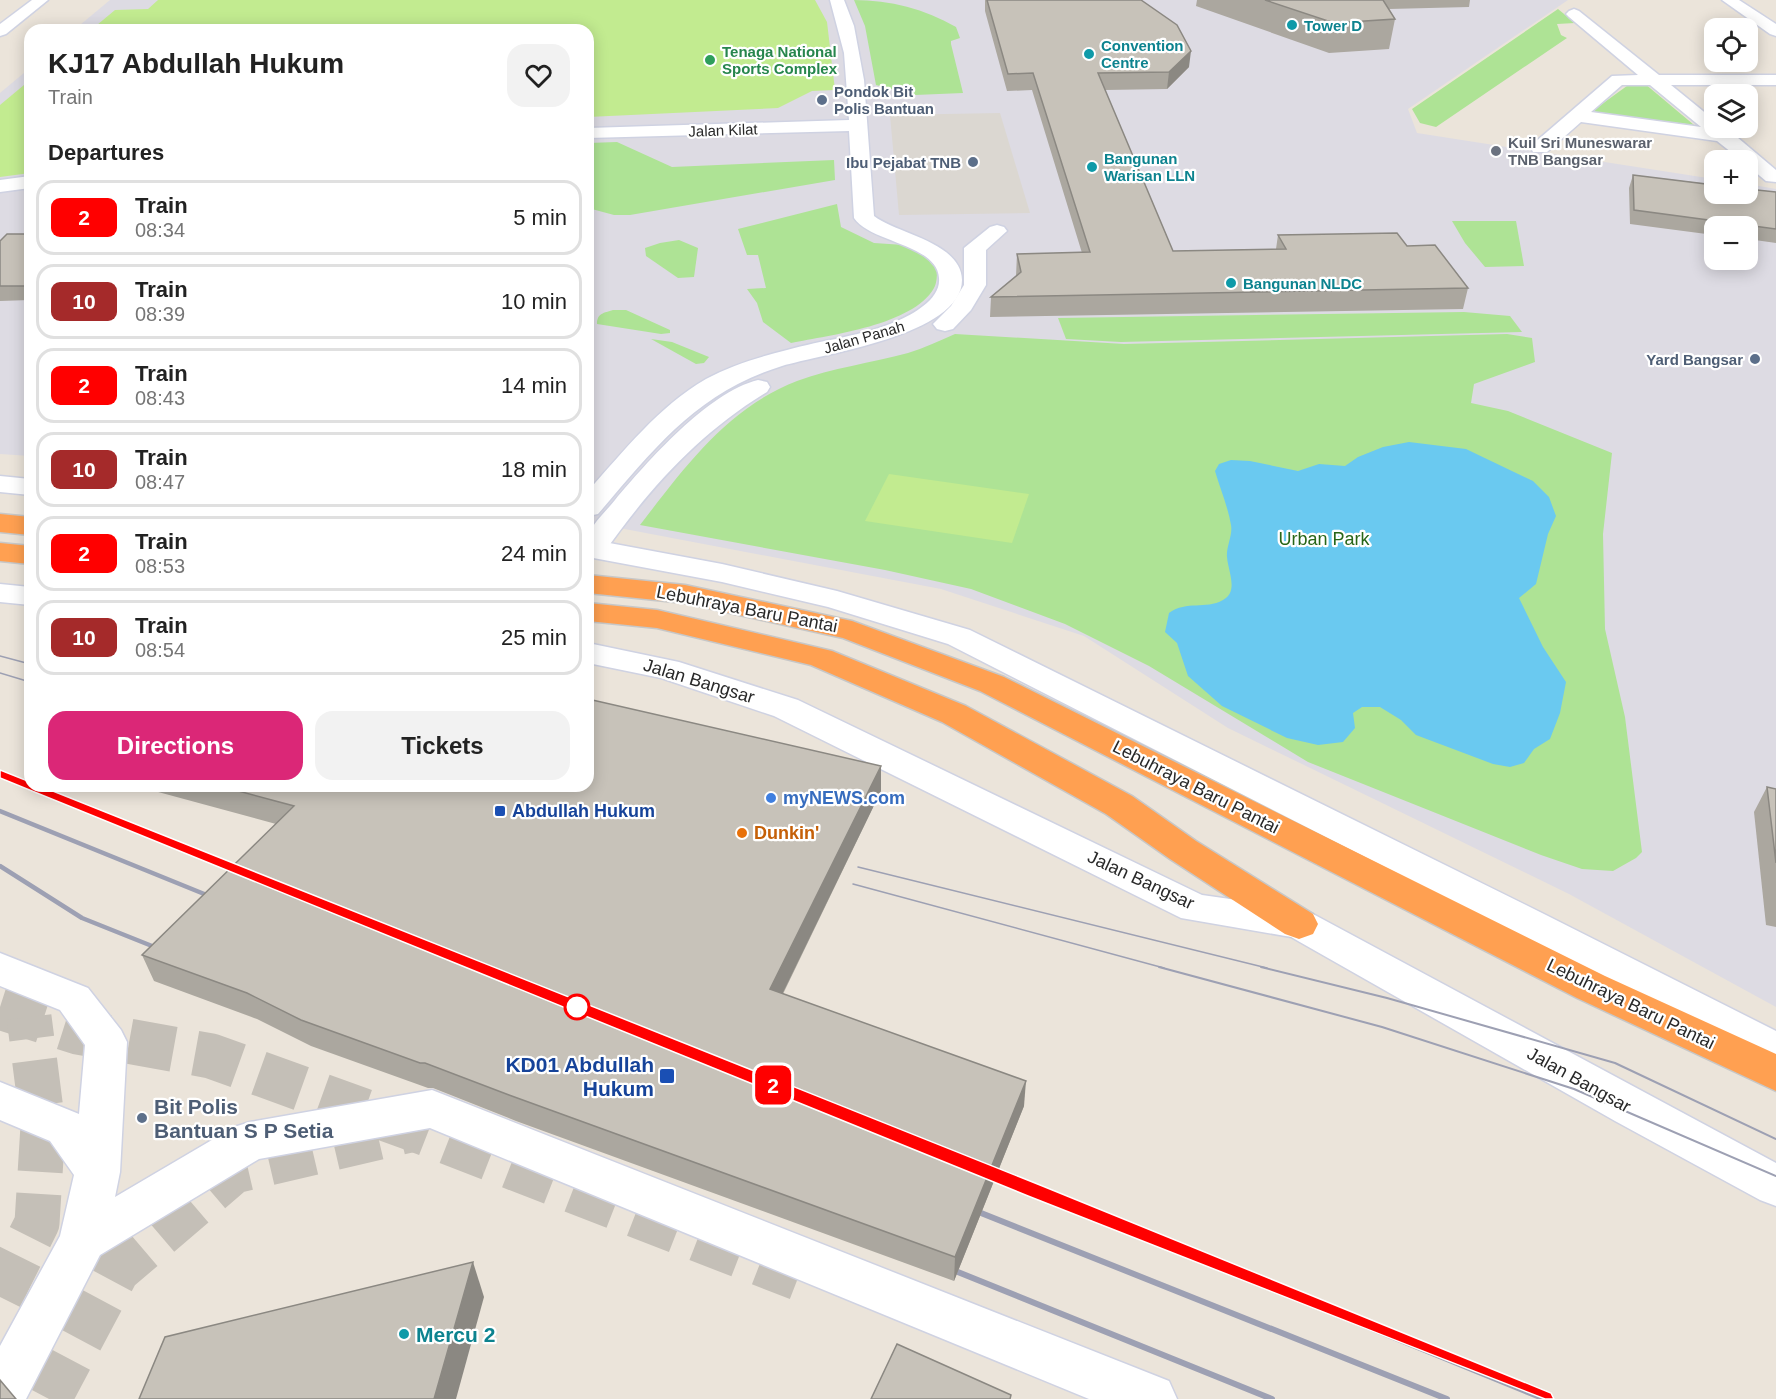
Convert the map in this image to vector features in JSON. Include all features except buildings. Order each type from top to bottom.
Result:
[{"type":"highway","points":[[0,523],[24,525]]},
{"type":"highway","points":[[0,552],[24,554]]},
{"type":"highway","name":"Lebuhraya Baru Pantai","points":[[594,585],[685,594],[852,630],[992,684],[1591,987],[1776,1073]]},
{"type":"highway","name":"Lebuhraya Baru Pantai","points":[[594,613],[657,619],[820,658],[954,714],[1119,805],[1183,850],[1299,924]]},
{"type":"street","points":[[0,31],[41,0]]},
{"type":"street","name":"Jalan Panah","points":[[594,544],[672,449],[726,405],[780,376],[882,342],[936,308],[945,298],[950,286],[950,275],[945,265],[922,246],[886,233],[864,218],[857,116],[847,33],[837,0]]},
{"type":"street","points":[[1729,0],[1776,31]]},
{"type":"street","points":[[1574,14],[1704,120]]},
{"type":"street","points":[[1540,148],[1618,80],[1776,80]]},
{"type":"street","name":"Jalan Kilat","points":[[594,134],[857,116]]},
{"type":"street","points":[[1578,116],[1704,133]]},
{"type":"street","points":[[1726,138],[1773,177]]},
{"type":"street","points":[[0,186],[24,183]]},
{"type":"street","name":"Jalan Panah","points":[[594,501],[648,440],[707,390],[736,374],[930,333],[950,320],[970,296],[976,275],[975,248],[997,231]]},
{"type":"street","points":[[0,484],[24,486]]},
{"type":"street","points":[[594,549],[722,573],[837,600],[958,637],[1020,666],[1532,925],[1776,1051]]},
{"type":"street","points":[[0,593],[24,595]]},
{"type":"street","name":"Jalan Bangsar","points":[[594,654],[668,669],[786,708],[1195,908],[1299,924],[1630,1108],[1776,1186]]},
{"type":"street","points":[[0,969],[74,999],[106,1042],[97,1172],[83,1240],[0,1397]]},
{"type":"street","points":[[0,1100],[66,1128],[97,1172]]},
{"type":"street","points":[[83,1240],[250,1141],[432,1109],[1150,1399]]},
{"type":"shaded area","points":[[110,0],[1568,0],[1408,109],[1417,133],[1704,177],[1704,204],[1758,204],[1758,186],[1776,189],[1776,1007],[1569,894],[1228,728],[1084,636],[941,589],[594,523],[594,24],[81,24]]},
{"type":"shaded area","points":[[24,73],[24,456],[0,454],[0,93]]},
{"type":"shaded area","points":[[1000,113],[1030,213],[899,215],[890,115]]},
{"type":"green space","name":"Tenaga National Sports Complex","points":[[158,0],[815,0],[827,22],[835,90],[812,91],[778,108],[594,117],[594,24],[98,24],[115,10],[148,9]]},
{"type":"green space","points":[[854,0],[907,7],[932,15],[956,27],[960,38],[951,41],[951,44],[963,93],[915,95],[876,85],[865,26]]},
{"type":"green space","points":[[1558,9],[1575,23],[1557,24],[1561,35],[1567,38],[1436,127],[1420,123],[1412,109]]},
{"type":"green space","points":[[1631,83],[1644,83],[1694,125],[1591,112]]},
{"type":"green space","points":[[24,85],[24,174],[0,177],[0,105]]},
{"type":"green space","points":[[617,142],[672,167],[834,160],[835,180],[630,215],[614,215],[594,210],[594,143]]},
{"type":"green space","points":[[837,204],[841,227],[874,243],[904,245],[929,258],[937,269],[936,284],[923,301],[890,320],[848,332],[791,343],[763,322],[757,303],[747,289],[766,288],[758,255],[747,255],[738,229]]},
{"type":"green space","points":[[1452,221],[1516,221],[1524,266],[1485,267],[1465,243]]},
{"type":"green space","points":[[679,240],[698,248],[694,277],[678,278],[646,256],[645,248]]},
{"type":"green space","points":[[613,310],[626,310],[670,330],[670,333],[661,334],[597,324],[600,316]]},
{"type":"green space","points":[[1464,312],[1510,316],[1522,332],[1121,342],[1066,339],[1058,318]]},
{"type":"green space","name":"Urban Park","points":[[955,334],[1124,344],[1507,334],[1532,338],[1535,362],[1474,384],[1471,403],[1508,411],[1612,453],[1603,534],[1605,629],[1625,717],[1642,852],[1613,871],[1582,869],[1541,855],[1308,762],[1149,666],[1065,624],[971,589],[885,570],[640,525],[673,482],[728,423],[772,393],[810,376],[908,353]]},
{"type":"green space","points":[[651,339],[672,342],[709,357],[704,363],[696,364]]},
{"type":"green space","points":[[889,474],[1029,494],[1012,543],[865,521]]},
{"type":"water","points":[[1409,442],[1466,449],[1533,481],[1549,497],[1556,516],[1548,534],[1536,584],[1519,598],[1543,647],[1566,682],[1560,713],[1550,739],[1534,749],[1524,763],[1510,767],[1493,764],[1416,735],[1401,720],[1380,707],[1362,707],[1353,713],[1355,728],[1343,742],[1318,745],[1287,738],[1222,706],[1188,676],[1177,643],[1165,632],[1169,613],[1182,607],[1216,603],[1231,592],[1227,553],[1231,529],[1228,511],[1215,471],[1219,464],[1231,460],[1250,461],[1298,471],[1319,464],[1345,466],[1358,457],[1383,447]]},
{"type":"tunnel","points":[[0,1007],[78,1032],[211,1056],[414,1129]]},
{"type":"tunnel","points":[[0,1297],[37,1223],[43,1126],[29,1017]]},
{"type":"tunnel","points":[[49,1399],[117,1271],[234,1171],[414,1129]]},
{"type":"tunnel","points":[[414,1129],[798,1278]]},
{"type":"tram line","points":[[0,656],[24,662]]},
{"type":"tram line","points":[[0,673],[24,680]]},
{"type":"tram line","points":[[858,867],[1267,968]]},
{"type":"tram line","points":[[853,884],[1164,968]]},
{"type":"tram line","points":[[1159,967],[1382,1027],[1574,1089],[1776,1176]]},
{"type":"tram line","points":[[1261,967],[1387,998],[1615,1063],[1776,1139]]},
{"type":"railway","points":[[0,775],[24,785]]},
{"type":"railway","points":[[42,792],[246,874]]},
{"type":"railway","points":[[0,811],[219,900]]},
{"type":"railway","points":[[0,866],[82,918],[167,952]]},
{"type":"railway","points":[[981,1169],[1545,1399]]},
{"type":"railway","points":[[966,1207],[1447,1399]]},
{"type":"railway","points":[[943,1266],[1272,1399]]},
{"type":"train","name":"2","points":[[0,775],[24,785]]},
{"type":"train","name":"2","points":[[42,792],[1034,1190],[1545,1399]]},
{"type":"place","name":"Tower D","points":[[1292,25]]},
{"type":"place","name":"Convention Centre","points":[[1089,54]]},
{"type":"place","name":"Tenaga National Sports Complex","points":[[710,60]]},
{"type":"place","name":"Pondok Bit Polis Bantuan","points":[[822,100]]},
{"type":"place","name":"Kuil Sri Muneswarar TNB Bangsar","points":[[1496,151]]},
{"type":"place","name":"Ibu Pejabat TNB","points":[[973,162]]},
{"type":"place","name":"Bangunan Warisan LLN","points":[[1092,167]]},
{"type":"place","name":"Bangunan NLDC","points":[[1231,283]]},
{"type":"place","name":"Yard Bangsar","points":[[1755,359]]},
{"type":"place","name":"myNEWS.com","points":[[771,798]]},
{"type":"place","name":"Abdullah Hukum","points":[[500,811]]},
{"type":"place","name":"Dunkin'","points":[[742,833]]},
{"type":"place","name":"KD01 Abdullah Hukum","points":[[667,1076]]},
{"type":"place","name":"Bit Polis Bantuan S P Setia","points":[[142,1118]]},
{"type":"place","name":"Mercu 2","points":[[404,1334]]}]
